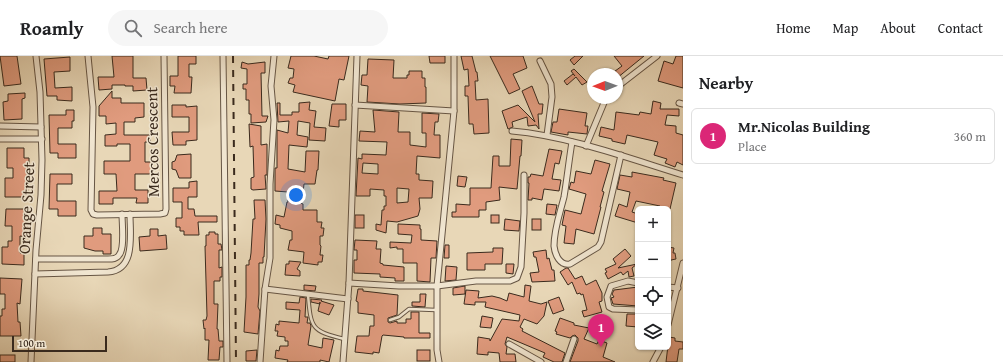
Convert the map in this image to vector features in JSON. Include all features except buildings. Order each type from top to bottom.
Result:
[{"type":"street","name":"Orange Street","points":[[31,362],[35,274],[41,195],[42,140],[40,92],[36,56]]},
{"type":"street","name":"Mercos Crescent","points":[[88,56],[92,107],[91,210],[93,214],[97,215],[160,214],[165,212],[164,56]]},
{"type":"street","points":[[223,56],[227,362]]},
{"type":"street","points":[[260,362],[265,289],[270,258],[270,184],[274,120],[271,79],[274,56]]},
{"type":"street","points":[[343,362],[349,283],[357,56]]},
{"type":"street","points":[[439,362],[437,286],[454,111],[454,56]]},
{"type":"street","points":[[623,82],[657,56]]},
{"type":"street","points":[[540,61],[551,84],[552,98],[546,135]]},
{"type":"street","points":[[586,146],[604,104]]},
{"type":"street","points":[[355,105],[454,111]]},
{"type":"street","points":[[0,126],[41,127]]},
{"type":"street","points":[[512,131],[546,135],[621,155],[683,175]]},
{"type":"street","points":[[0,139],[42,140]]},
{"type":"street","points":[[572,142],[564,196],[554,246],[556,256],[566,265],[594,250],[601,242],[621,155]]},
{"type":"street","points":[[349,283],[399,286],[437,286],[476,281],[510,281],[517,278],[521,267],[524,221],[524,176]]},
{"type":"street","points":[[36,259],[108,259],[118,257],[122,250],[122,214]]},
{"type":"street","points":[[35,274],[108,272],[118,270],[123,266],[128,258],[130,214]]},
{"type":"street","points":[[671,309],[678,288],[683,263]]},
{"type":"street","points":[[635,283],[628,282],[611,286],[607,297],[609,307],[613,309],[635,310]]},
{"type":"street","points":[[671,287],[678,288]]},
{"type":"street","points":[[265,289],[348,299]]},
{"type":"street","points":[[566,362],[574,339]]},
{"type":"street","points":[[509,344],[541,362]]},
{"type":"street","points":[[655,361],[660,350]]},
{"type":"lane","points":[[308,294],[310,316],[316,328],[324,334],[345,339]]},
{"type":"lane","points":[[390,320],[399,317],[409,309],[437,310]]},
{"type":"railway","points":[[233,56],[236,362]]},
{"type":"place","name":"Mr.Nicolas Building","points":[[601,347]]}]
